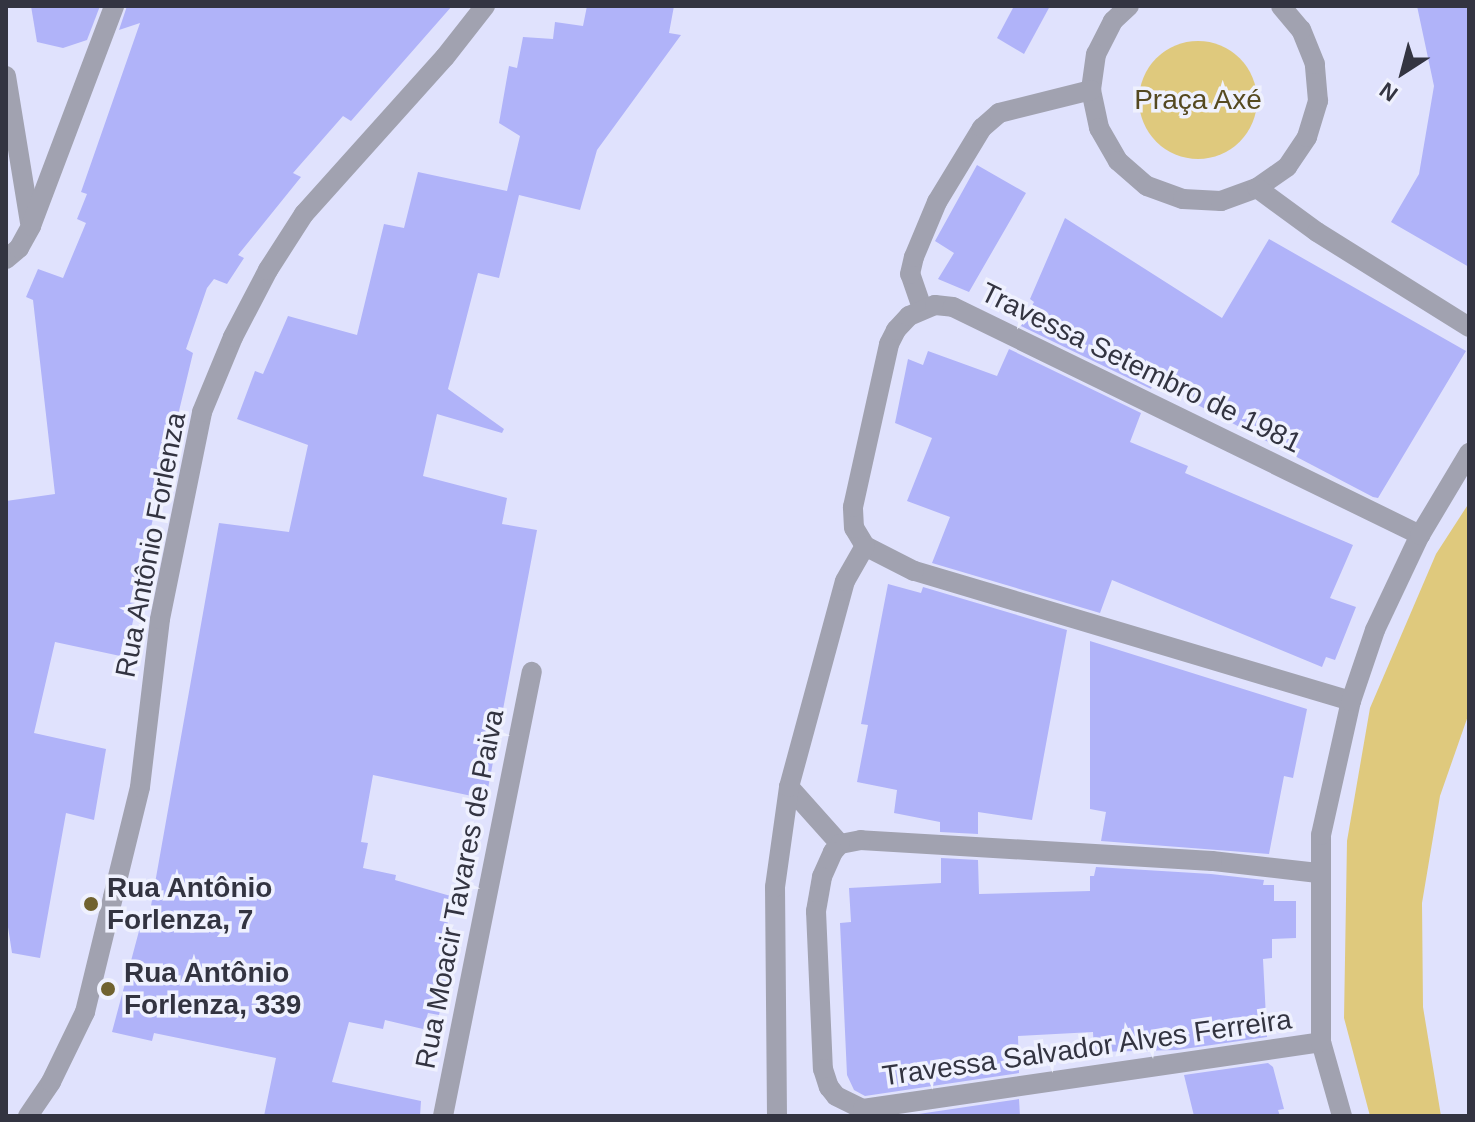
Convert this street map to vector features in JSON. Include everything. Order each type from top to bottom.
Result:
[{"type":"street","points":[[6,259],[19,248],[31,226],[114,6]]},
{"type":"street","name":"Rua Antônio Forlenza","points":[[28,1116],[51,1082],[85,1012],[140,787],[160,619],[202,412],[233,337],[268,270],[304,214],[445,57],[485,6]]},
{"type":"street","points":[[1129,6],[1113,21],[1096,54],[1091,90],[1099,128],[1118,161],[1147,186],[1183,199],[1221,201],[1257,188],[1287,167],[1307,137],[1318,101],[1315,64],[1301,30],[1281,6]]},
{"type":"street","points":[[6,76],[31,226]]},
{"type":"street","points":[[1091,90],[999,113],[982,128],[937,202],[910,274],[922,308],[896,330],[889,344],[853,507],[854,528],[865,546],[914,571],[1351,701]]},
{"type":"street","points":[[1257,188],[1317,232],[1469,327]]},
{"type":"street","name":"Travessa Setembro de 1981","points":[[922,308],[953,307],[980,318],[1420,535]]},
{"type":"street","points":[[1342,1116],[1321,1042],[1318,873],[1321,835],[1351,701],[1375,630],[1420,535],[1469,453]]},
{"type":"street","points":[[777,1116],[775,887],[789,787],[845,581],[865,546]]},
{"type":"street","name":"Rua Moacir Tavares de Paiva","points":[[443,1116],[532,672]]},
{"type":"street","points":[[789,787],[840,844],[887,839],[1212,861],[1318,873]]},
{"type":"street","name":"Travessa Salvador Alves Ferreira","points":[[840,844],[822,877],[816,911],[821,1042],[829,1087],[851,1105],[863,1109],[903,1104],[1321,1042]]},
{"type":"green space","name":"Praça Axé","points":[[1198,41],[1221,46],[1240,58],[1252,77],[1257,100],[1252,123],[1240,142],[1221,154],[1198,159],[1175,154],[1156,142],[1144,123],[1139,100],[1144,77],[1156,58],[1175,46]]},
{"type":"green space","points":[[1469,503],[1469,713],[1440,796],[1422,903],[1423,1007],[1441,1116],[1370,1116],[1344,1018],[1347,841],[1370,708],[1436,554]]},
{"type":"building","points":[[31,6],[100,6],[87,40],[63,48],[37,42]]},
{"type":"building","points":[[127,6],[452,6],[351,121],[343,116],[293,173],[301,177],[238,255],[244,258],[227,284],[214,279],[207,288],[186,349],[193,353],[145,552],[148,553],[125,657],[55,642],[34,733],[106,749],[94,820],[66,813],[40,958],[12,953],[6,914],[6,501],[55,494],[33,300],[26,297],[38,269],[63,278],[86,223],[77,219],[87,194],[81,192],[140,23],[119,30]]},
{"type":"building","points":[[587,6],[674,6],[669,33],[681,35],[597,150],[580,210],[519,195],[499,278],[478,273],[448,389],[504,429],[502,433],[437,414],[423,476],[507,498],[502,524],[537,530],[486,799],[373,775],[361,842],[368,843],[363,868],[396,875],[395,880],[454,897],[442,947],[452,949],[439,1015],[428,1013],[423,1029],[385,1020],[383,1029],[349,1022],[332,1082],[421,1101],[420,1116],[264,1116],[276,1058],[154,1033],[152,1041],[112,1032],[143,916],[149,917],[219,523],[289,532],[308,445],[237,419],[255,371],[263,374],[288,316],[357,335],[384,224],[404,228],[418,172],[507,191],[520,136],[499,123],[509,66],[517,68],[523,37],[553,39],[555,22],[583,26]]},
{"type":"building","points":[[1014,6],[1050,6],[1024,54],[997,38]]},
{"type":"building","points":[[1417,6],[1469,6],[1469,267],[1391,222],[1419,174],[1434,86]]},
{"type":"building","points":[[977,165],[1026,193],[969,292],[938,279],[954,253],[935,241]]},
{"type":"building","points":[[1065,218],[1222,318],[1269,239],[1466,351],[1378,498],[1373,497],[1154,382],[1151,389],[1021,326],[1034,302],[1030,299]]},
{"type":"building","points":[[1009,349],[1141,413],[1130,442],[1188,466],[1185,473],[1353,545],[1330,598],[1356,607],[1335,660],[1326,657],[1322,667],[1112,580],[1100,613],[932,563],[950,517],[907,501],[932,438],[895,423],[908,359],[923,365],[928,351],[997,376]]},
{"type":"building","points":[[888,584],[921,593],[923,587],[1067,630],[1032,820],[978,812],[978,834],[940,832],[940,822],[894,813],[897,790],[857,782],[868,725],[861,724]]},
{"type":"building","points":[[1090,641],[1307,709],[1293,778],[1284,776],[1269,854],[1101,841],[1106,812],[1090,809]]},
{"type":"building","points":[[941,858],[978,860],[979,894],[1090,891],[1090,876],[1094,876],[1096,867],[1211,874],[1264,880],[1263,885],[1274,885],[1274,901],[1296,901],[1296,938],[1272,939],[1272,958],[1263,959],[1267,1037],[1177,1050],[1094,1052],[1093,1032],[1018,1036],[1019,1073],[865,1096],[854,1090],[847,1075],[840,923],[851,922],[849,888],[941,883]]},
{"type":"building","points":[[1268,1063],[1273,1067],[1284,1109],[1278,1110],[1280,1116],[1194,1116],[1184,1075]]},
{"type":"building","points":[[1019,1099],[1020,1116],[905,1116]]},
{"type":"place","name":"Rua Antônio Forlenza, 7","points":[[91,904]]},
{"type":"place","name":"Rua Antônio Forlenza, 339","points":[[108,989]]}]
